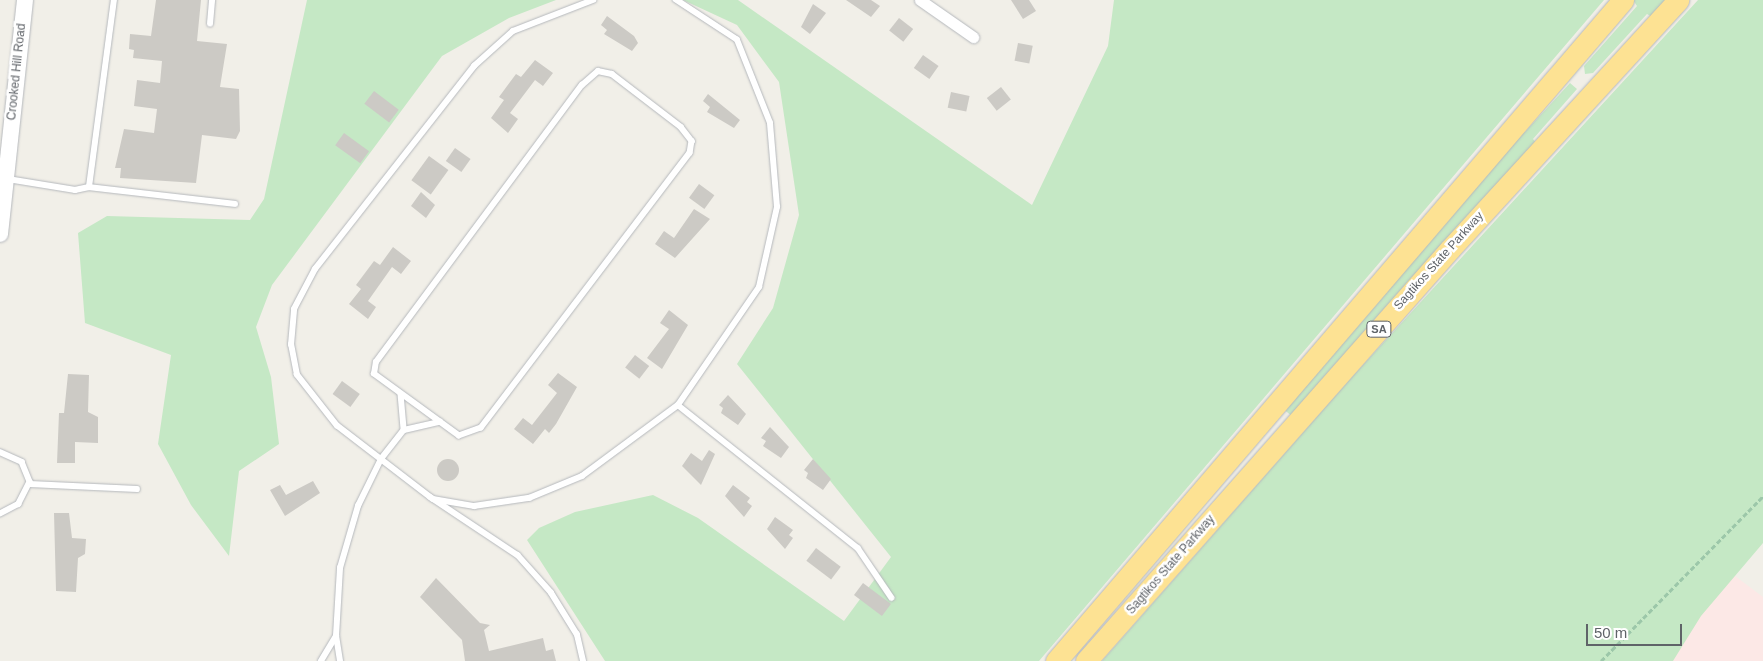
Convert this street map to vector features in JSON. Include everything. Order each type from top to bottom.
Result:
[{"type":"highway","name":"Sagtikos State Parkway","points":[[1056,661],[1623,0]]},
{"type":"highway","name":"Sagtikos State Parkway","points":[[1086,661],[1450,249],[1678,0]]},
{"type":"main road","name":"Crooked Hill Road","points":[[0,234],[24,0]]},
{"type":"street","points":[[920,0],[973,37]]},
{"type":"lane","points":[[89,187],[114,0]]},
{"type":"lane","points":[[210,24],[212,0]]},
{"type":"lane","points":[[583,661],[577,635],[550,593],[518,556],[431,498],[337,426],[297,375],[291,345],[294,309],[315,269],[474,66],[513,31],[593,0]]},
{"type":"lane","points":[[431,498],[474,506],[529,498],[582,476],[678,405],[759,288],[777,207],[770,123],[750,62],[737,40],[676,0]]},
{"type":"lane","points":[[598,71],[612,74],[689,134],[690,153],[481,428],[459,436],[440,422],[374,374],[376,362],[582,85],[598,71]]},
{"type":"lane","points":[[6,179],[75,190],[89,187],[235,204]]},
{"type":"lane","points":[[401,394],[404,430]]},
{"type":"lane","points":[[678,405],[858,548],[892,598]]},
{"type":"lane","points":[[340,661],[336,636],[340,568],[358,506],[381,458],[404,430],[440,422]]},
{"type":"lane","points":[[0,452],[22,462],[30,484]]},
{"type":"lane","points":[[30,484],[137,489]]},
{"type":"lane","points":[[0,514],[18,504],[30,484]]},
{"type":"lane","points":[[321,661],[336,636]]},
{"type":"path","points":[[1601,661],[1763,496]]},
{"type":"shaded area","points":[[1715,561],[1763,597],[1763,661],[1620,661]]},
{"type":"green space","points":[[307,0],[556,0],[509,18],[442,56],[272,285],[256,327],[271,377],[279,444],[239,471],[229,556],[191,505],[158,444],[171,355],[85,323],[78,233],[107,216],[250,220],[264,199]]},
{"type":"green space","points":[[683,0],[738,0],[1032,205],[1108,46],[1114,0],[1604,0],[1039,661],[605,661],[527,540],[539,528],[575,512],[653,495],[698,518],[844,621],[891,557],[737,364],[773,308],[799,215],[779,82],[737,25]]},
{"type":"green space","points":[[1633,0],[1668,0],[1652,17],[1647,14],[1593,73],[1585,74],[1584,66],[1637,6]]},
{"type":"green space","points":[[1698,0],[1763,0],[1763,543],[1701,616],[1673,661],[1102,661],[1351,378]]},
{"type":"green space","points":[[1570,83],[1577,89],[1533,139],[1536,143],[1293,417],[1282,408],[1521,130],[1525,132]]},
{"type":"building","points":[[156,0],[201,0],[197,41],[227,44],[220,87],[239,89],[240,131],[236,139],[202,135],[196,183],[120,178],[121,168],[115,168],[124,129],[154,133],[157,109],[134,106],[137,80],[160,83],[162,61],[133,58],[134,50],[129,49],[130,34],[151,36]]},
{"type":"building","points":[[846,0],[871,0],[880,6],[871,17]]},
{"type":"building","points":[[1011,0],[1029,0],[1036,11],[1023,19]]},
{"type":"building","points":[[813,4],[826,13],[810,34],[801,27]]},
{"type":"building","points":[[607,16],[634,36],[638,43],[632,51],[604,34],[607,30],[601,25]]},
{"type":"building","points":[[899,18],[913,29],[903,42],[889,31]]},
{"type":"building","points":[[1018,43],[1033,46],[1029,64],[1015,61]]},
{"type":"building","points":[[923,55],[939,66],[929,79],[914,68]]},
{"type":"building","points":[[535,60],[553,73],[543,86],[535,80],[510,113],[518,119],[508,133],[491,118],[504,100],[499,97],[516,74],[521,77]]},
{"type":"building","points":[[1001,87],[1011,100],[997,111],[987,98]]},
{"type":"building","points":[[374,91],[399,110],[389,122],[364,104]]},
{"type":"building","points":[[951,92],[970,96],[966,112],[948,108]]},
{"type":"building","points":[[708,94],[740,120],[734,128],[707,112],[710,107],[703,101]]},
{"type":"building","points":[[344,133],[369,151],[360,163],[335,145]]},
{"type":"building","points":[[455,148],[471,159],[461,172],[446,161]]},
{"type":"building","points":[[429,156],[448,170],[431,194],[411,180]]},
{"type":"building","points":[[699,184],[714,195],[704,209],[689,198]]},
{"type":"building","points":[[421,192],[435,205],[426,218],[411,206]]},
{"type":"building","points":[[694,209],[710,219],[675,258],[655,244],[664,231],[674,238]]},
{"type":"building","points":[[393,247],[411,261],[401,274],[392,267],[368,301],[376,307],[368,319],[349,304],[361,289],[356,285],[374,261],[380,265]]},
{"type":"building","points":[[669,310],[688,325],[662,369],[647,358],[669,329],[660,323]]},
{"type":"building","points":[[635,355],[649,366],[639,379],[625,368]]},
{"type":"building","points":[[558,373],[577,387],[556,424],[549,433],[545,429],[533,444],[514,429],[523,418],[532,425],[557,393],[548,385]]},
{"type":"building","points":[[68,374],[89,375],[88,412],[98,417],[98,443],[75,442],[75,463],[57,463],[59,413],[64,413]]},
{"type":"building","points":[[342,381],[360,394],[350,407],[333,394]]},
{"type":"building","points":[[728,395],[746,414],[738,425],[721,413],[723,408],[719,405]]},
{"type":"building","points":[[770,427],[789,447],[781,458],[763,446],[766,441],[761,438]]},
{"type":"building","points":[[709,450],[715,454],[701,485],[682,466],[691,453],[702,461]]},
{"type":"building","points":[[448,459],[456,462],[459,470],[456,478],[448,481],[440,478],[437,470],[440,462]]},
{"type":"building","points":[[813,459],[831,479],[823,490],[806,478],[808,473],[804,470]]},
{"type":"building","points":[[313,481],[320,493],[285,516],[270,490],[280,485],[286,495]]},
{"type":"building","points":[[733,485],[750,498],[747,502],[752,506],[744,517],[725,496]]},
{"type":"building","points":[[54,513],[69,513],[72,538],[86,539],[85,554],[78,558],[76,592],[56,591]]},
{"type":"building","points":[[775,517],[793,530],[789,535],[793,538],[785,549],[767,529]]},
{"type":"building","points":[[816,548],[841,567],[831,579],[806,561]]},
{"type":"building","points":[[436,578],[480,623],[490,625],[484,630],[489,651],[543,638],[546,651],[553,649],[556,661],[465,661],[462,640],[420,597]]},
{"type":"building","points":[[863,583],[891,604],[882,616],[854,595]]}]
